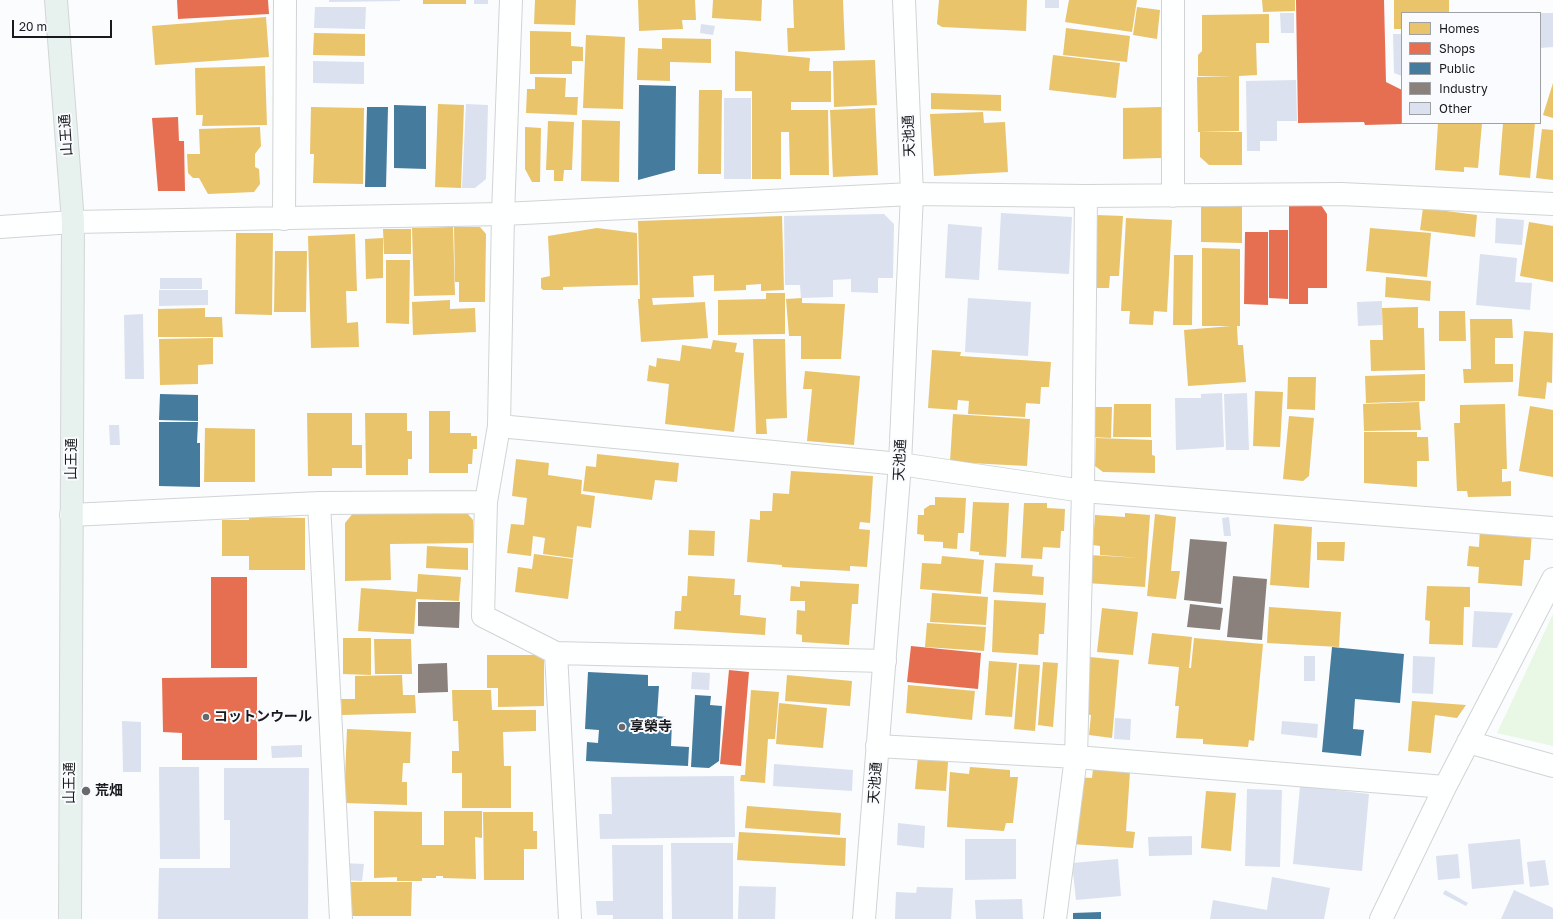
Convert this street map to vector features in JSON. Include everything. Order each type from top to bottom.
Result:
[{"type":"main road","name":"山王通","points":[[56,0],[73,222],[70,919]]},
{"type":"street","points":[[284,219],[285,0]]},
{"type":"street","points":[[511,0],[502,214],[499,426],[486,502],[483,616],[556,653],[885,661]]},
{"type":"street","name":"天池通","points":[[864,919],[900,464],[912,194],[904,0]]},
{"type":"street","points":[[1173,0],[1173,196]]},
{"type":"street","points":[[0,226],[73,222],[502,214],[912,194],[1086,196],[1341,194],[1553,204]]},
{"type":"street","points":[[1055,919],[1076,757],[1083,491],[1086,196]]},
{"type":"street","points":[[499,426],[900,464],[1083,491],[1553,528]]},
{"type":"street","points":[[71,515],[319,503],[486,502]]},
{"type":"street","points":[[319,503],[341,919]]},
{"type":"street","points":[[1381,919],[1445,787],[1553,579]]},
{"type":"street","points":[[556,653],[570,919]]},
{"type":"street","points":[[1468,742],[1553,766]]},
{"type":"street","points":[[878,746],[1076,757],[1445,787]]},
{"type":"green space","points":[[1553,614],[1553,746],[1497,733]]},
{"type":"building: Homes","points":[[423,0],[466,0],[466,4],[423,4]]},
{"type":"building: Homes","points":[[535,0],[576,0],[575,25],[534,24]]},
{"type":"building: Homes","points":[[638,0],[695,0],[696,20],[682,20],[683,29],[639,31]]},
{"type":"building: Homes","points":[[713,0],[762,0],[761,21],[712,18]]},
{"type":"building: Homes","points":[[793,0],[843,0],[845,50],[788,52],[787,28],[794,28]]},
{"type":"building: Homes","points":[[939,0],[1027,0],[1026,31],[942,27],[937,24]]},
{"type":"building: Homes","points":[[1069,0],[1137,0],[1132,32],[1065,22]]},
{"type":"building: Homes","points":[[1262,0],[1295,0],[1295,11],[1263,12]]},
{"type":"building: Homes","points":[[1394,0],[1449,0],[1449,12],[1401,12],[1401,29],[1394,29]]},
{"type":"building: Homes","points":[[1137,7],[1160,10],[1157,39],[1133,35]]},
{"type":"building: Homes","points":[[1269,14],[1269,43],[1256,43],[1257,75],[1239,76],[1239,131],[1198,132],[1197,77],[1233,76],[1198,76],[1198,55],[1202,51],[1202,15]]},
{"type":"building: Homes","points":[[266,17],[269,57],[155,65],[152,26]]},
{"type":"building: Homes","points":[[1066,28],[1130,36],[1127,62],[1063,55]]},
{"type":"building: Homes","points":[[530,31],[571,32],[571,46],[583,47],[583,61],[572,61],[572,74],[530,74]]},
{"type":"building: Homes","points":[[314,33],[365,34],[365,56],[313,55]]},
{"type":"building: Homes","points":[[586,35],[625,37],[623,109],[583,108]]},
{"type":"building: Homes","points":[[662,38],[711,39],[711,63],[670,62],[670,81],[637,80],[638,48],[662,49]]},
{"type":"building: Homes","points":[[735,51],[810,58],[809,71],[831,71],[831,102],[791,102],[791,110],[828,110],[829,175],[790,175],[789,132],[781,132],[781,179],[752,179],[752,91],[735,91]]},
{"type":"building: Homes","points":[[1053,55],[1120,63],[1116,98],[1049,90]]},
{"type":"building: Homes","points":[[875,60],[877,105],[834,107],[833,61]]},
{"type":"building: Homes","points":[[265,66],[267,125],[202,126],[203,115],[196,115],[195,68]]},
{"type":"building: Homes","points":[[535,77],[566,78],[565,97],[578,97],[577,115],[526,113],[527,89],[535,89]]},
{"type":"building: Homes","points":[[1553,83],[1553,118],[1543,115]]},
{"type":"building: Homes","points":[[699,90],[722,90],[721,174],[698,174]]},
{"type":"building: Homes","points":[[931,93],[1001,95],[1001,111],[931,109]]},
{"type":"building: Homes","points":[[438,104],[464,105],[461,188],[435,187]]},
{"type":"building: Homes","points":[[311,107],[364,108],[363,184],[313,183],[314,154],[310,154]]},
{"type":"building: Homes","points":[[1161,107],[1161,158],[1123,159],[1123,108]]},
{"type":"building: Homes","points":[[875,108],[878,175],[833,177],[830,110]]},
{"type":"building: Homes","points":[[983,112],[984,123],[1005,122],[1008,172],[934,176],[930,114]]},
{"type":"building: Homes","points":[[582,120],[620,121],[619,182],[581,181]]},
{"type":"building: Homes","points":[[548,121],[574,122],[572,170],[564,170],[563,181],[554,181],[554,170],[546,170]]},
{"type":"building: Homes","points":[[1438,124],[1482,124],[1478,168],[1464,167],[1464,172],[1435,170]]},
{"type":"building: Homes","points":[[1503,124],[1535,124],[1530,178],[1499,175]]},
{"type":"building: Homes","points":[[260,127],[261,146],[255,154],[255,167],[259,169],[260,184],[254,192],[208,194],[199,178],[193,178],[188,173],[187,154],[200,154],[199,129]]},
{"type":"building: Homes","points":[[525,127],[541,128],[540,182],[532,182],[525,169]]},
{"type":"building: Homes","points":[[1542,129],[1553,130],[1553,180],[1536,178]]},
{"type":"building: Homes","points":[[1200,132],[1242,132],[1242,165],[1209,165],[1200,157]]},
{"type":"building: Homes","points":[[1242,206],[1242,243],[1201,242],[1201,207]]},
{"type":"building: Homes","points":[[1423,208],[1477,215],[1475,237],[1420,230]]},
{"type":"building: Homes","points":[[1096,215],[1123,216],[1119,276],[1110,276],[1109,288],[1092,288]]},
{"type":"building: Homes","points":[[782,216],[784,290],[761,291],[761,284],[746,285],[746,290],[714,291],[714,275],[693,276],[694,297],[652,298],[653,305],[705,302],[708,338],[641,342],[638,299],[640,299],[638,221]]},
{"type":"building: Homes","points":[[1126,218],[1172,220],[1167,312],[1154,311],[1153,325],[1129,324],[1130,311],[1121,311]]},
{"type":"building: Homes","points":[[1529,222],[1553,226],[1553,282],[1520,276]]},
{"type":"building: Homes","points":[[453,227],[455,295],[414,296],[412,228]]},
{"type":"building: Homes","points":[[454,227],[480,227],[486,234],[485,302],[459,302],[459,282],[455,282]]},
{"type":"building: Homes","points":[[597,228],[637,233],[638,285],[563,287],[563,290],[543,290],[541,288],[541,278],[550,276],[548,236]]},
{"type":"building: Homes","points":[[1370,228],[1431,233],[1427,277],[1366,271]]},
{"type":"building: Homes","points":[[383,229],[411,229],[411,254],[384,254]]},
{"type":"building: Homes","points":[[236,233],[273,233],[272,315],[235,314]]},
{"type":"building: Homes","points":[[355,234],[357,291],[346,291],[347,323],[358,322],[359,347],[311,348],[308,236]]},
{"type":"building: Homes","points":[[383,238],[383,278],[366,279],[365,239]]},
{"type":"building: Homes","points":[[1202,248],[1240,249],[1240,326],[1237,326],[1238,345],[1243,345],[1246,382],[1188,386],[1184,330],[1231,326],[1202,326]]},
{"type":"building: Homes","points":[[275,251],[307,251],[306,312],[274,312]]},
{"type":"building: Homes","points":[[1174,255],[1193,255],[1192,325],[1173,325]]},
{"type":"building: Homes","points":[[386,260],[410,260],[409,324],[386,323]]},
{"type":"building: Homes","points":[[1386,277],[1431,281],[1430,301],[1385,297]]},
{"type":"building: Homes","points":[[766,293],[785,293],[785,334],[718,335],[718,300],[766,299]]},
{"type":"building: Homes","points":[[802,298],[802,303],[845,304],[841,359],[801,359],[801,336],[789,336],[786,299]]},
{"type":"building: Homes","points":[[450,300],[450,309],[475,308],[476,332],[413,335],[412,302]]},
{"type":"building: Homes","points":[[1418,307],[1418,328],[1424,328],[1425,370],[1371,371],[1370,340],[1383,340],[1382,308]]},
{"type":"building: Homes","points":[[205,308],[205,317],[222,317],[223,337],[158,337],[158,309]]},
{"type":"building: Homes","points":[[1439,311],[1465,311],[1466,341],[1439,341]]},
{"type":"building: Homes","points":[[1470,319],[1512,319],[1513,338],[1495,338],[1495,364],[1513,364],[1513,382],[1464,383],[1463,369],[1471,369]]},
{"type":"building: Homes","points":[[1524,331],[1553,333],[1552,383],[1547,382],[1545,399],[1518,396]]},
{"type":"building: Homes","points":[[213,338],[213,364],[198,365],[198,384],[160,385],[159,339]]},
{"type":"building: Homes","points":[[753,339],[785,339],[787,418],[766,419],[767,434],[756,434]]},
{"type":"building: Homes","points":[[713,340],[737,343],[735,352],[744,353],[734,432],[665,424],[669,384],[647,381],[649,365],[656,367],[657,358],[680,361],[682,345],[711,349]]},
{"type":"building: Homes","points":[[932,350],[961,352],[960,356],[1051,362],[1049,387],[1041,387],[1040,404],[1026,403],[1025,417],[968,414],[969,401],[958,400],[957,410],[928,408]]},
{"type":"building: Homes","points":[[805,371],[860,376],[854,445],[807,441],[812,389],[803,389]]},
{"type":"building: Homes","points":[[1425,374],[1425,401],[1366,403],[1365,376]]},
{"type":"building: Homes","points":[[1288,377],[1316,377],[1315,410],[1287,409]]},
{"type":"building: Homes","points":[[1255,391],[1283,392],[1280,447],[1253,446]]},
{"type":"building: Homes","points":[[1419,402],[1421,430],[1364,431],[1363,404]]},
{"type":"building: Homes","points":[[1114,404],[1151,404],[1151,437],[1113,437]]},
{"type":"building: Homes","points":[[1505,404],[1507,469],[1502,469],[1502,482],[1511,481],[1511,496],[1468,497],[1467,491],[1457,491],[1454,423],[1460,423],[1460,405]]},
{"type":"building: Homes","points":[[1530,406],[1553,410],[1553,477],[1519,471]]},
{"type":"building: Homes","points":[[1092,407],[1112,407],[1111,438],[1091,437]]},
{"type":"building: Homes","points":[[429,411],[450,411],[450,433],[471,433],[471,436],[477,436],[477,449],[473,449],[472,464],[468,464],[468,473],[429,473]]},
{"type":"building: Homes","points":[[307,413],[352,413],[352,445],[362,445],[362,468],[332,468],[332,476],[308,476]]},
{"type":"building: Homes","points":[[365,413],[407,413],[407,431],[412,431],[412,459],[408,459],[408,475],[366,475]]},
{"type":"building: Homes","points":[[953,414],[1030,419],[1027,466],[950,462]]},
{"type":"building: Homes","points":[[1289,416],[1314,418],[1309,476],[1303,481],[1283,479]]},
{"type":"building: Homes","points":[[205,428],[255,429],[255,482],[204,482]]},
{"type":"building: Homes","points":[[1364,432],[1417,432],[1417,437],[1428,437],[1429,461],[1417,461],[1417,487],[1364,483]]},
{"type":"building: Homes","points":[[1096,438],[1152,440],[1152,455],[1155,456],[1155,473],[1103,472],[1095,466]]},
{"type":"building: Homes","points":[[597,454],[679,463],[677,482],[655,480],[652,500],[583,491],[586,466],[596,467]]},
{"type":"building: Homes","points":[[516,459],[549,463],[548,475],[582,480],[581,494],[595,496],[591,528],[577,526],[573,558],[543,554],[545,538],[533,536],[531,556],[507,553],[511,524],[524,525],[527,498],[512,496]]},
{"type":"building: Homes","points":[[791,471],[873,476],[870,523],[860,522],[859,529],[870,530],[867,567],[850,566],[850,571],[782,567],[782,565],[747,562],[750,519],[760,520],[760,511],[772,511],[773,493],[789,494]]},
{"type":"building: Homes","points":[[935,497],[966,498],[964,533],[958,533],[957,549],[943,548],[943,542],[924,541],[924,535],[917,534],[918,515],[924,515],[924,509],[930,505],[935,505]]},
{"type":"building: Homes","points":[[973,502],[1009,503],[1006,557],[979,555],[979,552],[970,551]]},
{"type":"building: Homes","points":[[1024,503],[1047,503],[1047,508],[1065,509],[1064,531],[1061,531],[1060,548],[1043,547],[1042,559],[1021,558]]},
{"type":"building: Homes","points":[[462,507],[473,520],[474,543],[390,544],[391,580],[345,581],[345,523],[354,512]]},
{"type":"building: Homes","points":[[1125,513],[1150,515],[1145,587],[1087,583],[1089,555],[1140,558],[1100,555],[1100,546],[1093,545],[1095,515],[1125,517]]},
{"type":"building: Homes","points":[[1155,514],[1176,517],[1171,571],[1180,571],[1176,599],[1147,596]]},
{"type":"building: Homes","points":[[249,517],[305,518],[305,570],[249,570],[249,556],[222,556],[222,520],[249,520]]},
{"type":"building: Homes","points":[[1274,524],[1312,527],[1309,588],[1270,585]]},
{"type":"building: Homes","points":[[1480,528],[1532,531],[1530,560],[1524,560],[1522,586],[1478,583],[1479,567],[1467,566],[1469,546],[1479,547]]},
{"type":"building: Homes","points":[[689,530],[715,531],[714,556],[688,555]]},
{"type":"building: Homes","points":[[1317,542],[1345,542],[1344,561],[1317,560]]},
{"type":"building: Homes","points":[[427,546],[468,548],[468,570],[426,568]]},
{"type":"building: Homes","points":[[534,554],[573,559],[568,599],[515,592],[518,567],[532,569]]},
{"type":"building: Homes","points":[[942,556],[984,560],[981,594],[920,589],[922,563],[941,564]]},
{"type":"building: Homes","points":[[995,563],[1033,565],[1032,576],[1044,577],[1043,595],[993,592]]},
{"type":"building: Homes","points":[[418,574],[461,577],[459,601],[416,599],[414,634],[358,631],[361,588],[417,592]]},
{"type":"building: Homes","points":[[688,576],[735,579],[734,595],[741,595],[740,615],[766,618],[765,635],[674,629],[675,611],[681,611],[682,596],[687,596]]},
{"type":"building: Homes","points":[[800,581],[859,584],[858,604],[852,604],[849,645],[802,642],[802,635],[796,634],[797,610],[805,611],[805,601],[790,601],[791,586],[800,587]]},
{"type":"building: Homes","points":[[1427,586],[1470,587],[1470,607],[1464,607],[1463,645],[1429,644],[1430,621],[1425,620]]},
{"type":"building: Homes","points":[[932,593],[988,597],[986,625],[930,622]]},
{"type":"building: Homes","points":[[994,600],[1046,603],[1044,634],[1039,634],[1038,655],[992,652]]},
{"type":"building: Homes","points":[[1269,607],[1341,612],[1339,647],[1267,643]]},
{"type":"building: Homes","points":[[1102,608],[1138,612],[1133,655],[1097,652]]},
{"type":"building: Homes","points":[[927,623],[986,627],[984,651],[925,647]]},
{"type":"building: Homes","points":[[1152,633],[1192,637],[1189,668],[1191,668],[1194,638],[1263,644],[1254,741],[1249,740],[1248,747],[1203,744],[1203,739],[1176,738],[1179,706],[1175,706],[1179,667],[1148,664]]},
{"type":"building: Homes","points":[[343,638],[371,638],[371,675],[343,674]]},
{"type":"building: Homes","points":[[374,639],[411,639],[412,674],[375,674]]},
{"type":"building: Homes","points":[[487,655],[544,655],[544,706],[498,707],[498,688],[487,688]]},
{"type":"building: Homes","points":[[1090,657],[1119,660],[1112,738],[1089,735],[1091,715],[1084,714]]},
{"type":"building: Homes","points":[[989,661],[1017,663],[1012,717],[985,715]]},
{"type":"building: Homes","points":[[1043,662],[1058,663],[1053,727],[1038,725]]},
{"type":"building: Homes","points":[[1019,664],[1040,665],[1035,731],[1014,729]]},
{"type":"building: Homes","points":[[402,675],[403,695],[415,695],[416,713],[342,715],[341,699],[355,699],[355,676]]},
{"type":"building: Homes","points":[[787,675],[852,681],[850,706],[785,701]]},
{"type":"building: Homes","points":[[908,685],[975,691],[972,720],[906,713]]},
{"type":"building: Homes","points":[[452,690],[491,690],[492,710],[536,710],[536,731],[503,732],[504,766],[511,766],[511,808],[462,808],[462,773],[452,773],[452,751],[459,751],[458,721],[453,721]]},
{"type":"building: Homes","points":[[751,690],[779,692],[775,739],[768,739],[765,783],[740,781],[741,775],[745,775]]},
{"type":"building: Homes","points":[[1412,701],[1466,705],[1457,718],[1435,715],[1431,753],[1408,751]]},
{"type":"building: Homes","points":[[779,703],[827,708],[823,748],[776,744]]},
{"type":"building: Homes","points":[[347,729],[411,732],[410,763],[403,763],[402,782],[407,782],[407,805],[344,803]]},
{"type":"building: Homes","points":[[918,756],[947,758],[946,791],[915,789]]},
{"type":"building: Homes","points":[[970,767],[1010,770],[1010,777],[1018,777],[1013,823],[1006,823],[1004,831],[947,827],[950,772],[969,774]]},
{"type":"building: Homes","points":[[1093,769],[1130,772],[1126,831],[1135,832],[1133,848],[1070,844],[1074,777],[1092,778]]},
{"type":"building: Homes","points":[[1206,791],[1236,793],[1231,851],[1201,848]]},
{"type":"building: Homes","points":[[747,806],[841,813],[840,835],[745,828]]},
{"type":"building: Homes","points":[[374,811],[422,812],[422,845],[444,845],[444,811],[482,811],[482,838],[475,837],[476,879],[443,878],[443,876],[436,876],[436,878],[422,878],[422,881],[397,881],[397,877],[374,878]]},
{"type":"building: Homes","points":[[483,812],[533,812],[533,831],[537,831],[537,849],[524,849],[524,880],[484,880]]},
{"type":"building: Homes","points":[[739,832],[846,838],[845,866],[737,860]]},
{"type":"building: Homes","points":[[344,882],[412,882],[411,916],[344,916]]},
{"type":"building: Shops","points":[[177,0],[268,0],[269,14],[178,19]]},
{"type":"building: Shops","points":[[1296,0],[1384,0],[1386,82],[1401,90],[1402,124],[1365,125],[1364,122],[1298,123]]},
{"type":"building: Shops","points":[[178,117],[179,141],[184,141],[185,191],[158,191],[152,118]]},
{"type":"building: Shops","points":[[1289,204],[1321,205],[1327,214],[1327,288],[1308,288],[1308,304],[1289,304]]},
{"type":"building: Shops","points":[[1269,230],[1288,230],[1288,299],[1269,298]]},
{"type":"building: Shops","points":[[1245,232],[1268,232],[1268,305],[1244,304]]},
{"type":"building: Shops","points":[[211,577],[247,577],[247,668],[211,668]]},
{"type":"building: Shops","points":[[911,646],[981,653],[978,689],[907,682]]},
{"type":"building: Shops","points":[[729,670],[749,672],[741,766],[720,764]]},
{"type":"building: Shops","points":[[257,677],[257,760],[182,760],[182,733],[163,732],[162,678]]},
{"type":"building: Public","points":[[639,85],[676,86],[675,170],[638,180]]},
{"type":"building: Public","points":[[394,105],[426,106],[426,169],[394,168]]},
{"type":"building: Public","points":[[367,107],[388,107],[386,187],[365,187]]},
{"type":"building: Public","points":[[160,394],[198,395],[198,421],[159,420]]},
{"type":"building: Public","points":[[159,422],[198,422],[197,443],[200,443],[200,487],[159,486]]},
{"type":"building: Public","points":[[1332,647],[1404,654],[1400,703],[1355,699],[1353,729],[1364,730],[1361,756],[1322,752]]},
{"type":"building: Public","points":[[588,672],[648,675],[648,686],[659,686],[657,716],[666,717],[665,721],[672,722],[671,746],[689,747],[688,766],[586,761],[587,742],[598,743],[599,730],[585,729]]},
{"type":"building: Public","points":[[695,695],[711,696],[710,705],[722,706],[719,761],[709,768],[691,767]]},
{"type":"building: Public","points":[[1101,912],[1101,919],[1073,919],[1073,913]]},
{"type":"building: Industry","points":[[1190,539],[1227,542],[1221,604],[1184,600]]},
{"type":"building: Industry","points":[[1233,576],[1267,579],[1262,640],[1227,637]]},
{"type":"building: Industry","points":[[418,602],[460,602],[459,628],[418,626]]},
{"type":"building: Industry","points":[[1190,604],[1223,608],[1220,630],[1187,627]]},
{"type":"building: Industry","points":[[447,663],[448,692],[418,693],[418,664]]},
{"type":"building: Other","points":[[329,0],[400,0],[400,1],[329,2]]},
{"type":"building: Other","points":[[474,0],[488,0],[488,4],[474,4]]},
{"type":"building: Other","points":[[1045,0],[1059,0],[1059,8],[1045,8]]},
{"type":"building: Other","points":[[315,7],[366,7],[365,29],[314,28]]},
{"type":"building: Other","points":[[1280,13],[1294,13],[1294,33],[1281,33]]},
{"type":"building: Other","points":[[1541,13],[1553,13],[1553,47],[1541,48]]},
{"type":"building: Other","points":[[701,24],[715,26],[713,35],[700,33]]},
{"type":"building: Other","points":[[1393,34],[1401,34],[1401,76],[1394,73]]},
{"type":"building: Other","points":[[313,61],[364,62],[364,84],[313,83]]},
{"type":"building: Other","points":[[1296,80],[1297,121],[1277,121],[1277,141],[1260,141],[1260,151],[1247,151],[1246,81]]},
{"type":"building: Other","points":[[724,98],[751,98],[751,179],[724,179]]},
{"type":"building: Other","points":[[466,104],[488,105],[486,179],[475,188],[462,188]]},
{"type":"building: Other","points":[[1001,213],[1072,217],[1069,274],[998,270]]},
{"type":"building: Other","points":[[884,214],[894,224],[893,278],[878,278],[878,293],[851,292],[851,279],[833,280],[833,297],[801,298],[800,285],[785,285],[784,216]]},
{"type":"building: Other","points":[[1496,218],[1524,220],[1522,245],[1495,243]]},
{"type":"building: Other","points":[[948,224],[982,227],[979,280],[945,278]]},
{"type":"building: Other","points":[[1480,254],[1517,258],[1515,282],[1532,283],[1530,310],[1476,305]]},
{"type":"building: Other","points":[[160,278],[202,278],[202,289],[160,289]]},
{"type":"building: Other","points":[[159,290],[208,290],[208,305],[159,306]]},
{"type":"building: Other","points":[[968,298],[1031,302],[1028,356],[965,352]]},
{"type":"building: Other","points":[[1382,301],[1382,325],[1358,326],[1357,302]]},
{"type":"building: Other","points":[[143,314],[144,379],[125,379],[124,315]]},
{"type":"building: Other","points":[[1222,393],[1224,447],[1176,450],[1175,398],[1201,398],[1201,394]]},
{"type":"building: Other","points":[[1247,393],[1249,450],[1226,450],[1224,394]]},
{"type":"building: Other","points":[[109,425],[119,425],[120,445],[110,445]]},
{"type":"building: Other","points":[[1229,517],[1231,536],[1224,536],[1222,518]]},
{"type":"building: Other","points":[[1474,611],[1513,613],[1497,648],[1472,647]]},
{"type":"building: Other","points":[[1304,656],[1315,656],[1315,681],[1304,681]]},
{"type":"building: Other","points":[[1413,656],[1435,657],[1433,694],[1412,693]]},
{"type":"building: Other","points":[[692,672],[710,673],[709,690],[691,689]]},
{"type":"building: Other","points":[[1115,718],[1131,719],[1130,740],[1114,739]]},
{"type":"building: Other","points":[[122,721],[141,722],[141,772],[123,772]]},
{"type":"building: Other","points":[[1282,721],[1318,724],[1317,738],[1281,734]]},
{"type":"building: Other","points":[[302,745],[302,757],[272,758],[271,746]]},
{"type":"building: Other","points":[[774,764],[853,770],[852,791],[773,786]]},
{"type":"building: Other","points":[[159,767],[199,767],[200,859],[160,859]]},
{"type":"building: Other","points":[[224,768],[309,768],[308,919],[158,919],[159,868],[230,868],[230,820],[224,820]]},
{"type":"building: Other","points":[[734,776],[735,837],[600,839],[599,814],[612,814],[611,777]]},
{"type":"building: Other","points":[[1300,786],[1369,794],[1362,871],[1293,864]]},
{"type":"building: Other","points":[[1247,789],[1282,790],[1280,867],[1245,866]]},
{"type":"building: Other","points":[[898,823],[925,826],[924,848],[897,845]]},
{"type":"building: Other","points":[[1192,836],[1192,855],[1149,856],[1148,837]]},
{"type":"building: Other","points":[[965,839],[1016,839],[1016,879],[965,880]]},
{"type":"building: Other","points":[[1520,839],[1524,884],[1472,889],[1468,844]]},
{"type":"building: Other","points":[[671,843],[733,843],[733,919],[672,919]]},
{"type":"building: Other","points":[[612,845],[663,845],[663,919],[613,919],[613,915],[597,915],[596,901],[613,901]]},
{"type":"building: Other","points":[[1458,854],[1460,878],[1438,880],[1436,856]]},
{"type":"building: Other","points":[[1118,859],[1121,896],[1076,900],[1072,863]]},
{"type":"building: Other","points":[[1545,860],[1549,885],[1530,887],[1527,862]]},
{"type":"building: Other","points":[[342,863],[364,864],[362,881],[341,880]]},
{"type":"building: Other","points":[[1272,877],[1330,888],[1324,919],[1210,919],[1213,900],[1267,910]]},
{"type":"building: Other","points":[[739,886],[776,887],[775,919],[738,919]]},
{"type":"building: Other","points":[[917,887],[953,888],[951,919],[895,919],[896,892],[916,893]]},
{"type":"building: Other","points":[[1445,890],[1468,903],[1466,906],[1443,894]]},
{"type":"building: Other","points":[[1514,890],[1553,908],[1553,919],[1501,919]]},
{"type":"building: Other","points":[[1022,899],[1023,919],[976,919],[975,900]]},
{"type":"place","name":"コットンウール","points":[[206,717]]},
{"type":"place","name":"享榮寺","points":[[622,727]]},
{"type":"place","name":"荒畑","points":[[86,791]]}]
